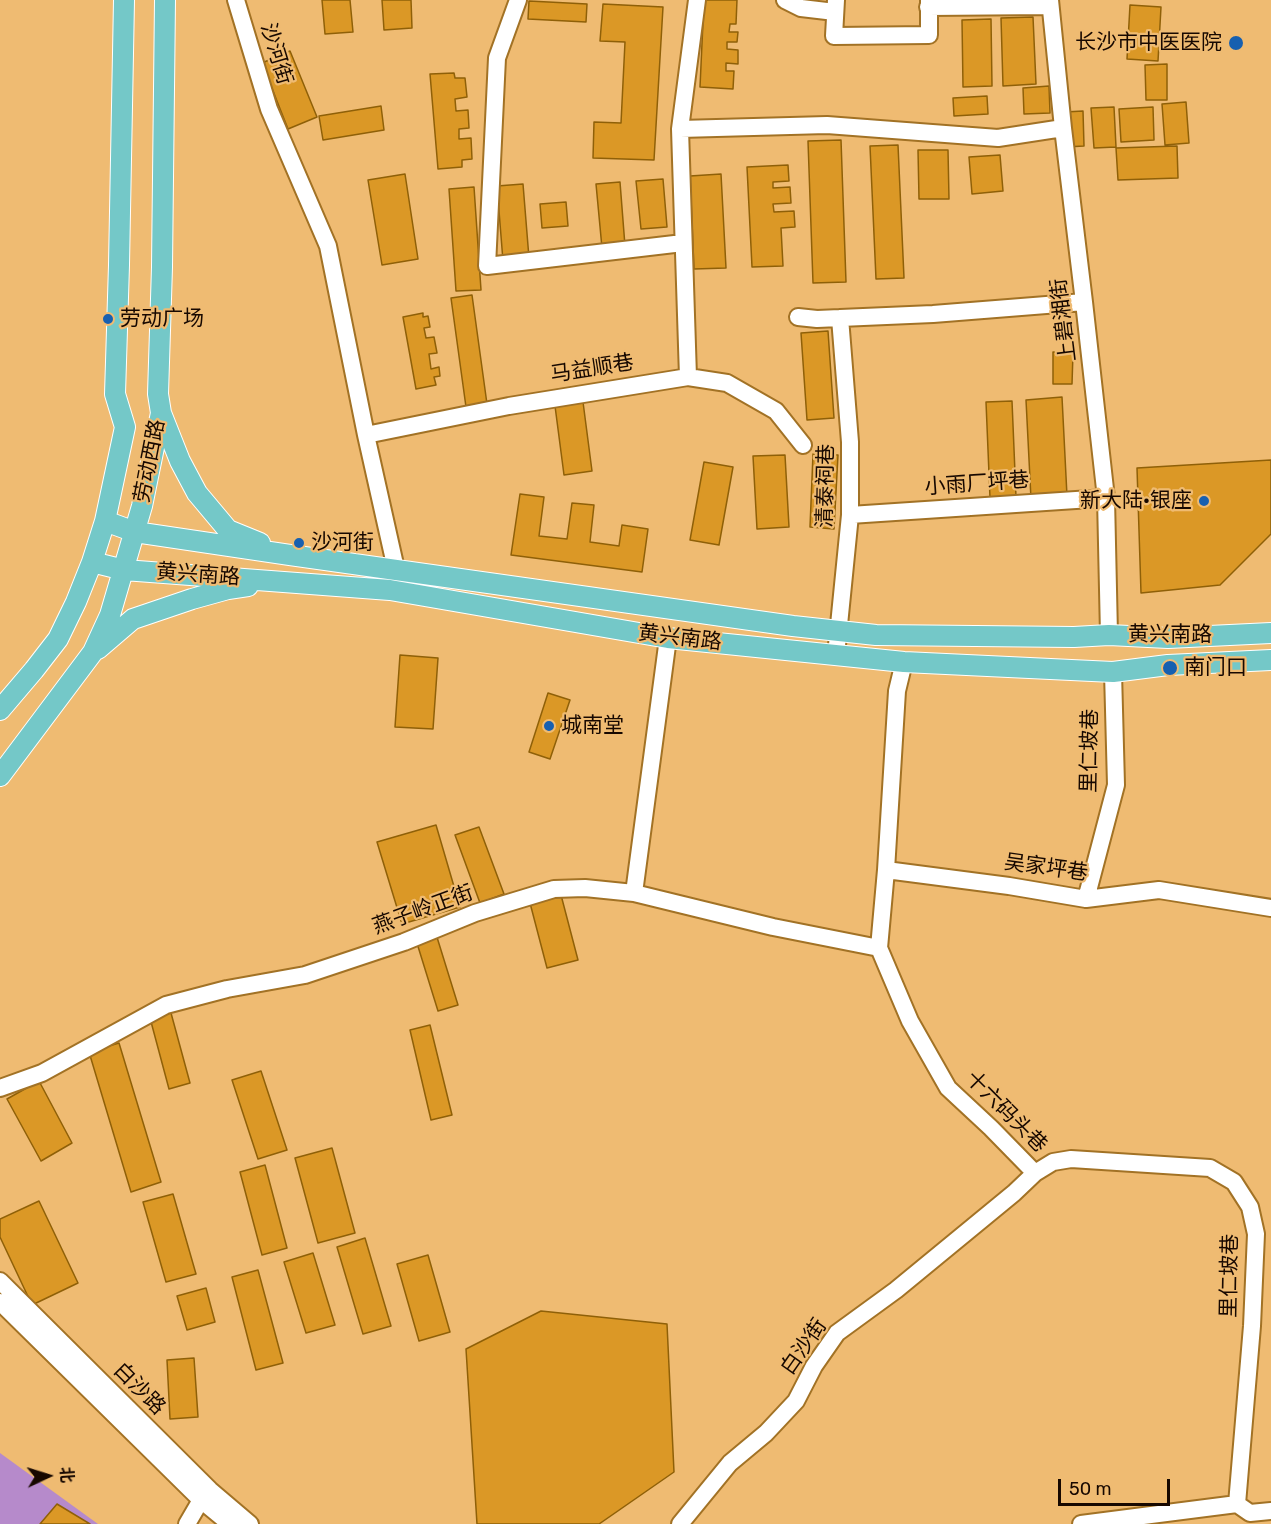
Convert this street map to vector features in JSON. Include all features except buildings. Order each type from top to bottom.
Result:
[{"type":"main road","name":"劳动西路","points":[[0,710],[58,639],[76,602],[105,521],[125,427],[115,394],[124,0]]},
{"type":"main road","name":"劳动西路","points":[[0,776],[93,652],[110,615],[135,532],[161,413],[158,394],[165,0]]},
{"type":"main road","points":[[161,413],[180,461],[197,493],[228,530],[290,555]]},
{"type":"main road","name":"黄兴南路","points":[[105,521],[135,532],[290,555],[793,626],[876,635],[1074,637],[1109,635],[1168,638],[1271,633]]},
{"type":"main road","name":"黄兴南路","points":[[92,562],[124,570],[390,590],[668,638],[904,662],[1113,672],[1168,665],[1271,660]]},
{"type":"main road","points":[[93,652],[133,619],[228,589],[280,581]]},
{"type":"street","name":"沙河街","points":[[236,0],[269,109],[328,246],[396,569]]},
{"type":"street","points":[[518,0],[497,58],[487,266],[683,243]]},
{"type":"street","points":[[688,377],[680,129],[697,0]]},
{"type":"street","points":[[785,0],[801,8],[836,6],[834,36],[929,35],[929,4],[1050,3]]},
{"type":"street","name":"上碧湘街","points":[[1050,3],[1106,498],[1109,635]]},
{"type":"street","points":[[680,129],[827,125],[998,138],[1063,128]]},
{"type":"street","points":[[798,317],[817,319],[933,314],[1084,302]]},
{"type":"street","name":"清泰祠巷","points":[[836,654],[850,515],[850,442],[840,318]]},
{"type":"street","name":"马益顺巷","points":[[366,435],[509,406],[688,377],[727,383],[776,411],[803,445]]},
{"type":"street","name":"小雨厂坪巷","points":[[850,515],[1106,498]]},
{"type":"street","points":[[634,893],[668,638]]},
{"type":"street","points":[[879,948],[897,691],[904,662]]},
{"type":"street","name":"里仁坡巷","points":[[1086,899],[1116,785],[1113,672]]},
{"type":"street","name":"吴家坪巷","points":[[886,870],[1009,886],[1086,899],[1159,890],[1246,906],[1271,908]]},
{"type":"street","name":"燕子岭正街","points":[[0,1088],[42,1073],[166,1005],[227,989],[305,975],[404,942],[475,913],[554,889],[585,888],[634,893],[773,927],[879,948]]},
{"type":"street","name":"十六码头巷","points":[[879,948],[910,1021],[948,1088],[1035,1173]]},
{"type":"street","name":"里仁坡巷","points":[[1014,1193],[1035,1173],[1053,1162],[1071,1159],[1210,1168],[1234,1182],[1250,1208],[1256,1234],[1252,1326],[1237,1504]]},
{"type":"street","name":"白沙街","points":[[680,1524],[730,1462],[766,1433],[796,1401],[814,1366],[837,1333],[896,1290],[1014,1193]]},
{"type":"street","name":"白沙路","points":[[0,1281],[210,1490],[250,1524]]},
{"type":"street","name":"白沙路","points":[[0,1302],[201,1500],[230,1524]]},
{"type":"street","points":[[187,1524],[201,1500]]},
{"type":"street","points":[[1081,1524],[1237,1504],[1250,1513],[1271,1511]]},
{"type":"shaded area","points":[[0,1453],[98,1524],[0,1524]]},
{"type":"place","name":"长沙市中医医院","points":[[1236,43]]},
{"type":"place","name":"劳动广场","points":[[108,319]]},
{"type":"place","name":"新大陆·银座","points":[[1204,501]]},
{"type":"place","name":"沙河街","points":[[299,543]]},
{"type":"place","name":"南门口","points":[[1170,668]]},
{"type":"place","name":"城南堂","points":[[549,726]]}]
